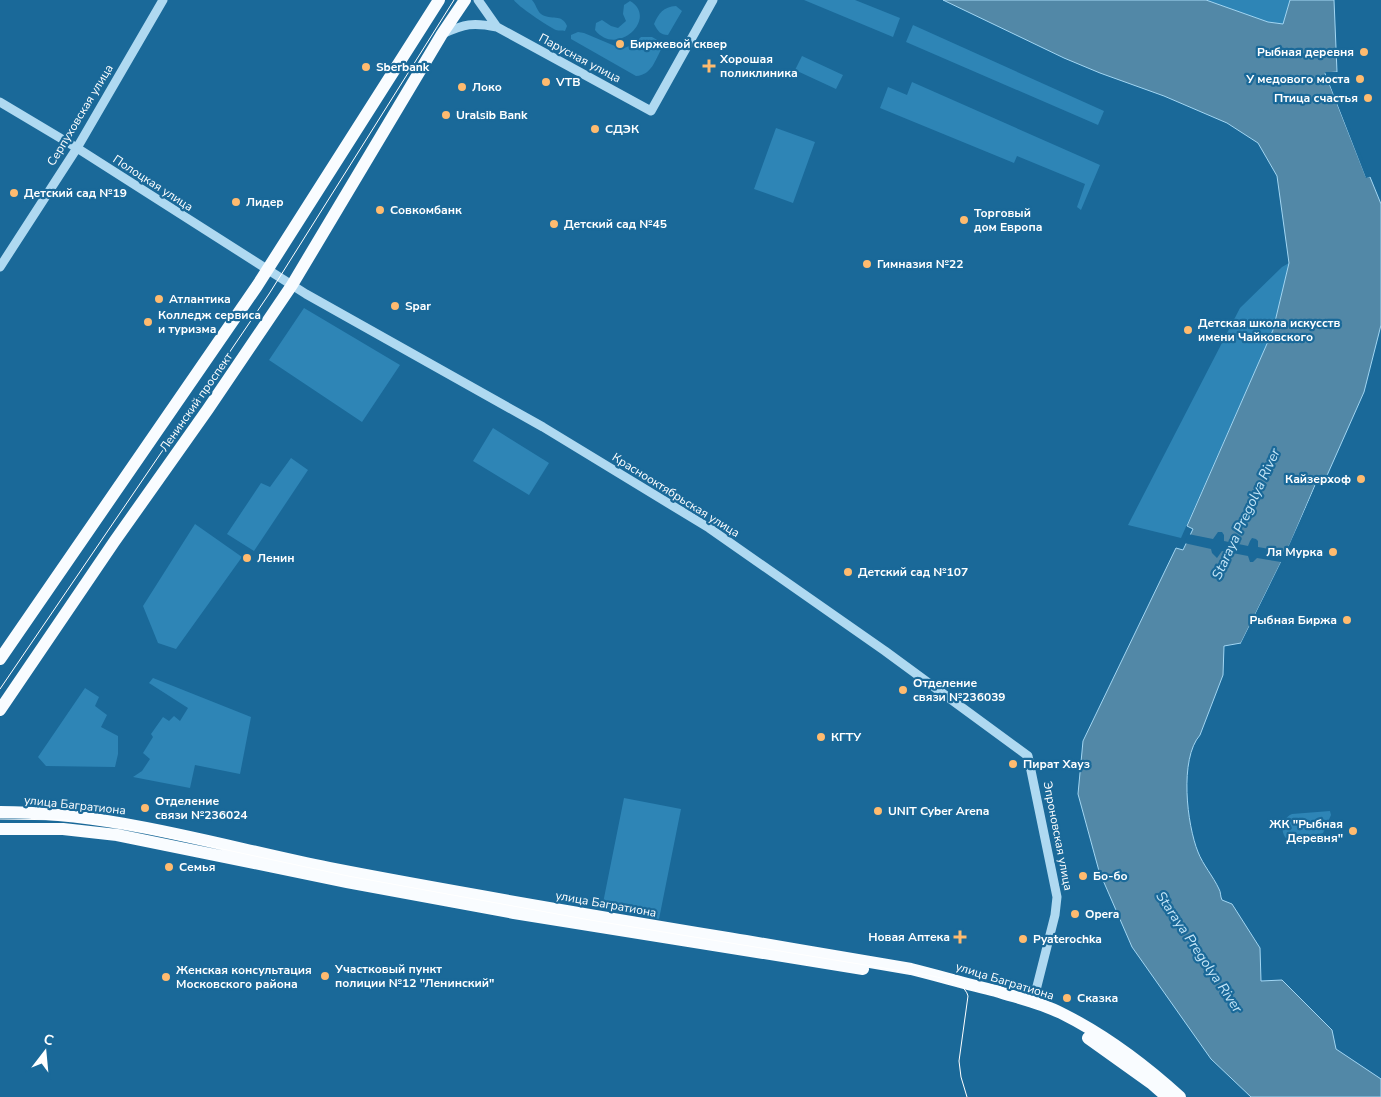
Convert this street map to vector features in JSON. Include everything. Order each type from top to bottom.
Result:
[{"type":"main road","points":[[429,0],[431,13]]},
{"type":"main road","name":"Ленинский проспект","points":[[0,659],[268,270],[439,0]]},
{"type":"main road","name":"Ленинский проспект","points":[[0,710],[108,550],[208,410],[292,285],[442,34],[465,0]]},
{"type":"main road","name":"улица Багратиона","points":[[3,811],[58,814],[116,822],[228,844],[329,868],[591,916],[910,969],[1032,1006],[1089,1039],[1151,1083],[1167,1097]]},
{"type":"main road","name":"улица Багратиона","points":[[0,829],[64,829],[118,835],[347,882],[514,913],[900,975],[1062,1013],[1113,1044],[1157,1076],[1180,1097]]},
{"type":"street","name":"Серпуховская улица","points":[[0,267],[77,148],[163,0]]},
{"type":"street","points":[[478,0],[497,27]]},
{"type":"street","name":"Парусная улица","points":[[497,27],[651,111],[713,0]]},
{"type":"street","points":[[442,34],[462,25],[473,24],[497,27]]},
{"type":"street","name":"Полоцкая улица","points":[[0,102],[77,148],[292,285]]},
{"type":"street","name":"Краснооктябрьская улица","points":[[292,285],[543,427],[709,528],[885,651],[1028,756]]},
{"type":"street","name":"Эпроновская улица","points":[[1028,756],[1057,897],[1055,916],[1032,1006]]},
{"type":"shaded area","points":[[514,0],[532,0],[541,14],[559,18],[565,22],[567,26],[565,31],[556,30],[547,25],[526,11]]},
{"type":"shaded area","points":[[804,0],[855,0],[900,18],[893,37]]},
{"type":"shaded area","points":[[1206,0],[1290,0],[1283,24],[1268,22]]},
{"type":"shaded area","points":[[630,1],[638,8],[640,17],[632,32],[623,38],[614,40],[604,37],[595,30],[596,23],[602,20],[618,28],[626,21],[623,14],[624,5]]},
{"type":"shaded area","points":[[676,6],[682,11],[668,35],[665,35],[658,31],[654,24],[665,9]]},
{"type":"shaded area","points":[[913,25],[1104,111],[1098,125],[906,42]]},
{"type":"shaded area","points":[[578,32],[622,49],[634,44],[641,37],[652,37],[659,41],[662,48],[649,70],[636,76],[571,39],[571,35]]},
{"type":"shaded area","points":[[802,56],[843,75],[836,89],[795,70]]},
{"type":"shaded area","points":[[912,82],[1100,165],[1081,210],[1077,207],[1085,184],[1017,156],[1014,163],[880,108],[888,87],[907,95]]},
{"type":"shaded area","points":[[776,128],[815,142],[793,203],[754,189]]},
{"type":"shaded area","points":[[1289,263],[1273,330],[1181,538],[1128,525],[1240,308],[1282,267]]},
{"type":"shaded area","points":[[304,308],[400,365],[362,422],[269,360]]},
{"type":"shaded area","points":[[493,428],[549,463],[529,495],[473,461]]},
{"type":"shaded area","points":[[291,458],[308,470],[254,551],[227,534],[261,483],[270,487]]},
{"type":"shaded area","points":[[195,524],[242,557],[176,649],[158,643],[143,606]]},
{"type":"shaded area","points":[[153,678],[251,717],[240,774],[195,765],[190,788],[133,777],[142,771],[150,759],[143,753],[153,737],[151,734],[163,717],[169,721],[174,716],[180,721],[188,708],[149,683]]},
{"type":"shaded area","points":[[85,688],[99,697],[95,706],[107,715],[101,727],[118,736],[118,754],[115,767],[46,766],[38,757]]},
{"type":"shaded area","points":[[624,798],[681,809],[659,919],[602,908]]},
{"type":"shaded area","points":[[1330,811],[1331,815],[1323,833],[1308,840],[1295,843],[1285,837],[1283,824],[1288,816],[1292,814]]},
{"type":"water","name":"Staraya Pregolya River","points":[[943,0],[1206,0],[1268,22],[1283,24],[1290,0],[1334,0],[1337,72],[1325,73],[1366,177],[1370,177],[1381,204],[1381,325],[1364,392],[1325,480],[1318,478],[1290,544],[1241,643],[1224,646],[1223,675],[1200,735],[1193,746],[1187,775],[1187,792],[1191,826],[1198,852],[1220,890],[1222,900],[1232,904],[1260,948],[1261,981],[1282,980],[1332,1030],[1336,1049],[1381,1079],[1381,1097],[1251,1097],[1211,1059],[1132,947],[1099,871],[1078,794],[1083,741],[1176,548],[1183,550],[1193,529],[1187,526],[1273,330],[1289,263],[1277,176],[1258,143],[1227,123],[1164,96],[1064,58]]},
{"type":"pier","points":[[1325,72],[1337,72],[1337,74],[1328,75],[1370,177],[1366,178]]},
{"type":"pier","points":[[1319,478],[1325,480],[1324,482],[1320,481],[1292,546],[1244,643],[1241,643],[1281,562],[1257,558],[1250,562],[1248,556],[1222,551],[1217,558],[1211,549],[1184,543],[1188,534],[1213,539],[1218,532],[1222,532],[1224,541],[1248,546],[1252,538],[1258,541],[1258,547],[1286,552]]},
{"type":"tram line","points":[[0,689],[269,294],[454,0]]},
{"type":"tram line","points":[[0,819],[68,820],[129,829],[348,876],[590,920],[942,978],[959,985],[968,996],[959,1061],[961,1077],[967,1097]]},
{"type":"place","name":"Биржевой сквер","points":[[620,44]]},
{"type":"place","name":"Рыбная деревня","points":[[1364,52]]},
{"type":"place","name":"Хорошая поликлиника","points":[[709,66]]},
{"type":"place","name":"Sberbank","points":[[366,67]]},
{"type":"place","name":"У медового моста","points":[[1360,79]]},
{"type":"place","name":"VTB","points":[[546,82]]},
{"type":"place","name":"Локо","points":[[462,87]]},
{"type":"place","name":"Птица счастья","points":[[1368,98]]},
{"type":"place","name":"Uralsib Bank","points":[[446,115]]},
{"type":"place","name":"СДЭК","points":[[595,129]]},
{"type":"place","name":"Детский сад №19","points":[[14,193]]},
{"type":"place","name":"Лидер","points":[[236,202]]},
{"type":"place","name":"Совкомбанк","points":[[380,210]]},
{"type":"place","name":"Торговый дом Европа","points":[[964,220]]},
{"type":"place","name":"Детский сад №45","points":[[554,224]]},
{"type":"place","name":"Гимназия №22","points":[[867,264]]},
{"type":"place","name":"Атлантика","points":[[159,299]]},
{"type":"place","name":"Spar","points":[[395,306]]},
{"type":"place","name":"Колледж сервиса и туризма","points":[[148,322]]},
{"type":"place","name":"Детская школа искусств имени Чайковского","points":[[1188,330]]},
{"type":"place","name":"Кайзерхоф","points":[[1361,479]]},
{"type":"place","name":"Ля Мурка","points":[[1333,552]]},
{"type":"place","name":"Ленин","points":[[247,558]]},
{"type":"place","name":"Детский сад №107","points":[[848,572]]},
{"type":"place","name":"Рыбная Биржа","points":[[1347,620]]},
{"type":"place","name":"Отделение связи №236039","points":[[903,690]]},
{"type":"place","name":"КГТУ","points":[[821,737]]},
{"type":"place","name":"Пират Хауз","points":[[1013,764]]},
{"type":"place","name":"Отделение связи №236024","points":[[145,808]]},
{"type":"place","name":"UNIT Cyber Arena","points":[[878,811]]},
{"type":"place","name":"ЖК \"Рыбная Деревня\"","points":[[1353,831]]},
{"type":"place","name":"Семья","points":[[169,867]]},
{"type":"place","name":"Бо-бо","points":[[1083,876]]},
{"type":"place","name":"Opera","points":[[1075,914]]},
{"type":"place","name":"Новая Аптека","points":[[960,937]]},
{"type":"place","name":"Pyaterochka","points":[[1023,939]]},
{"type":"place","name":"Участковый пункт полиции №12 \"Ленинский\"","points":[[325,976]]},
{"type":"place","name":"Женская консультация Московского района","points":[[166,977]]},
{"type":"place","name":"Сказка","points":[[1067,998]]}]
